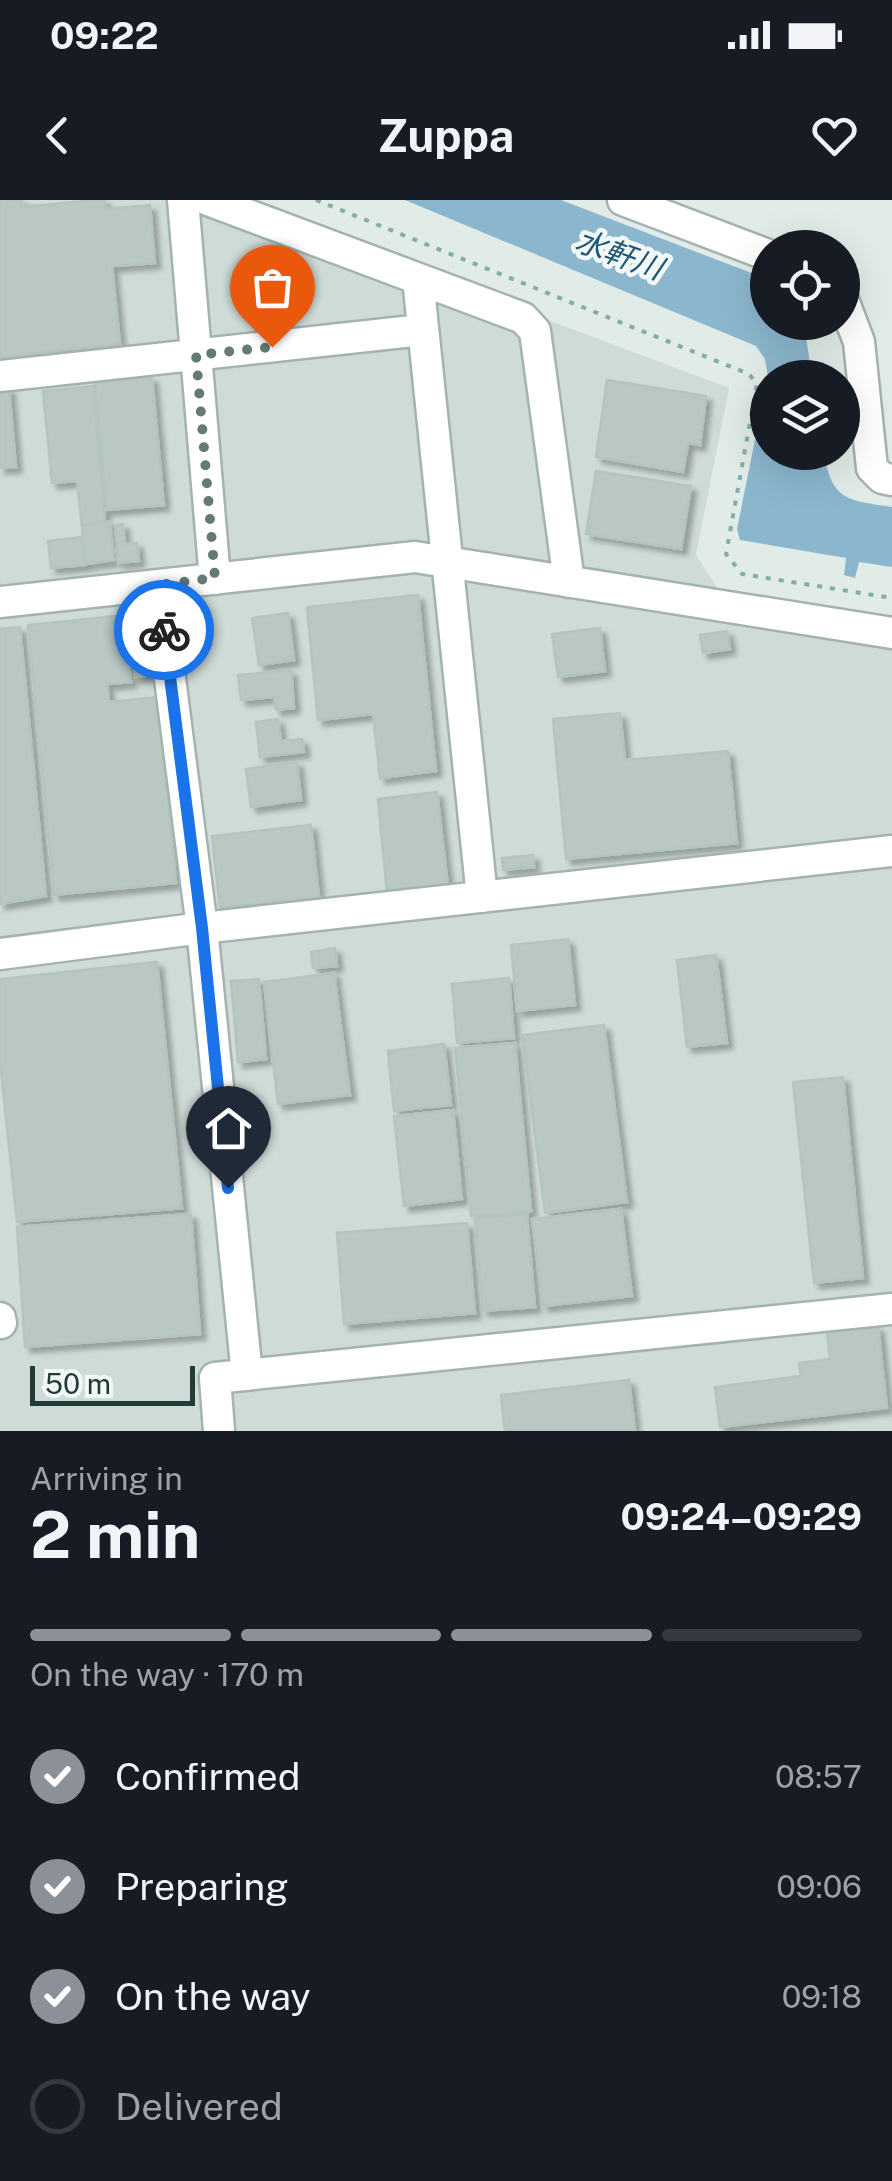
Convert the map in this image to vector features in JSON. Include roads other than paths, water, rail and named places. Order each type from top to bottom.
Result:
[{"type":"street","points":[[184,200],[215,578]]},
{"type":"street","points":[[208,200],[524,318],[534,331],[569,582]]},
{"type":"street","points":[[623,200],[750,248]]},
{"type":"street","points":[[418,278],[482,897]]},
{"type":"street","points":[[0,376],[422,330]]},
{"type":"street","points":[[858,340],[872,468],[882,478],[892,480]]},
{"type":"street","points":[[0,602],[415,557],[892,633]]},
{"type":"street","points":[[158,585],[202,928],[248,1375]]},
{"type":"street","points":[[0,954],[892,851]]},
{"type":"street","points":[[218,1431],[215,1378],[892,1308]]},
{"type":"water","name":"水軒川","points":[[405,200],[561,200],[750,272],[750,340],[807,340],[809,360],[765,360],[756,346]]},
{"type":"water","points":[[750,464],[750,470],[827,470],[844,495],[892,507],[892,567],[859,562],[855,578],[844,575],[846,558],[740,540],[737,529]]}]
